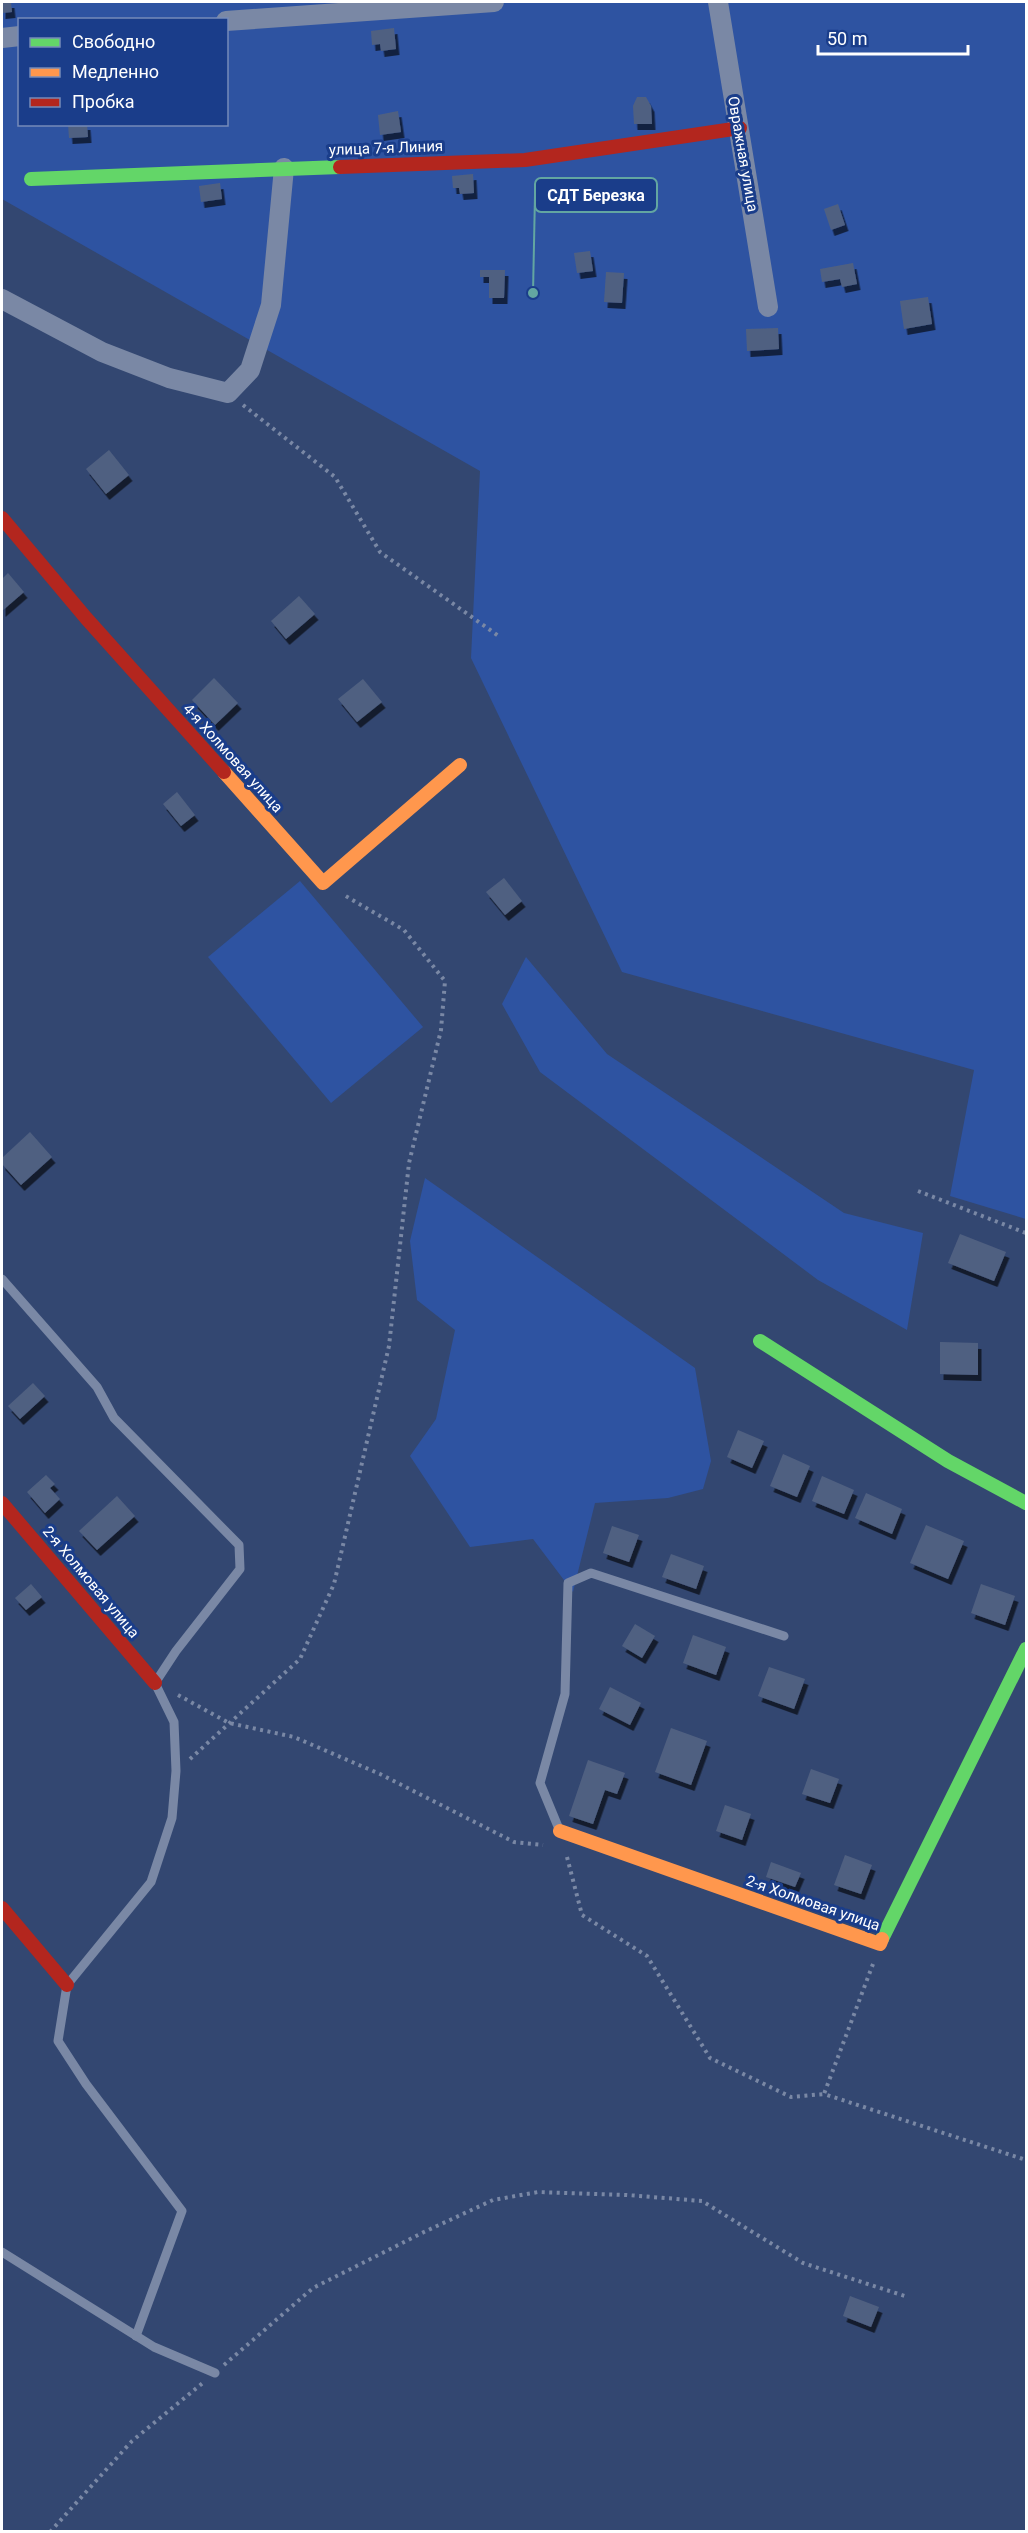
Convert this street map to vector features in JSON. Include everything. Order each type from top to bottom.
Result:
[{"type":"street","points":[[228,21],[494,2]]},
{"type":"street","name":"Овражная улица","points":[[718,2],[768,307]]},
{"type":"street","points":[[2,38],[18,36]]},
{"type":"street","name":"улица 7-я Линия","points":[[31,179],[525,160],[740,128]]},
{"type":"street","points":[[2,299],[102,352],[169,378],[228,393],[250,370],[271,305],[284,168]]},
{"type":"street","name":"4-я Холмовая улица","points":[[2,518],[86,618],[323,883]]},
{"type":"street","points":[[323,883],[460,765]]},
{"type":"street","points":[[760,1341],[948,1461],[1026,1503]]},
{"type":"street","name":"2-я Холмовая улица","points":[[2,1503],[155,1683]]},
{"type":"street","name":"2-я Холмовая улица","points":[[560,1831],[880,1944],[1026,1650]]},
{"type":"street","points":[[2,1908],[67,1984]]},
{"type":"lane","points":[[2,1279],[97,1387],[114,1418],[239,1545],[240,1569],[176,1651],[155,1683],[174,1722],[176,1771],[172,1818],[151,1882],[67,1984],[58,2042],[86,2084],[182,2211],[136,2336]]},
{"type":"lane","points":[[560,1831],[540,1783],[565,1694],[568,1583],[591,1573],[784,1636]]},
{"type":"lane","points":[[2,2252],[154,2347],[215,2373]]},
{"type":"path","points":[[228,393],[335,477],[380,552],[500,637]]},
{"type":"path","points":[[176,1771],[300,1659],[334,1584],[389,1346],[409,1163],[441,1030],[445,981],[404,930],[323,883]]},
{"type":"path","points":[[918,1191],[1026,1233]]},
{"type":"path","points":[[155,1683],[229,1723],[294,1737],[380,1774],[514,1842],[544,1845]]},
{"type":"path","points":[[560,1831],[582,1915],[646,1956],[710,2058],[791,2097],[824,2094],[1026,2160]]},
{"type":"path","points":[[824,2094],[880,1944]]},
{"type":"path","points":[[50,2532],[132,2442],[313,2288],[493,2200],[538,2192],[627,2195],[702,2201],[803,2263],[908,2297]]},
{"type":"shaded area","points":[[2,2],[1026,2],[1026,1219],[950,1196],[974,1070],[622,972],[471,658],[480,471],[2,199]]},
{"type":"shaded area","points":[[300,881],[423,1027],[331,1103],[208,957]]},
{"type":"shaded area","points":[[526,957],[607,1054],[844,1213],[923,1233],[907,1330],[818,1280],[540,1072],[502,1004]]},
{"type":"shaded area","points":[[425,1178],[695,1368],[711,1461],[703,1489],[668,1498],[595,1503],[573,1592],[533,1539],[470,1547],[410,1456],[436,1419],[455,1330],[417,1300],[410,1241]]},
{"type":"building","points":[[2,2],[11,2],[12,12],[2,13]]},
{"type":"building","points":[[394,28],[396,49],[381,51],[380,44],[372,45],[371,31]]},
{"type":"building","points":[[637,97],[646,97],[651,106],[652,124],[634,124],[633,106]]},
{"type":"building","points":[[398,111],[401,132],[380,135],[378,115]]},
{"type":"building","points":[[68,126],[87,126],[88,137],[69,138]]},
{"type":"building","points":[[473,174],[474,193],[460,194],[459,188],[453,188],[452,176]]},
{"type":"building","points":[[220,183],[222,199],[201,202],[199,186]]},
{"type":"building","points":[[838,204],[845,225],[831,230],[824,209]]},
{"type":"building","points":[[590,251],[593,271],[577,273],[574,253]]},
{"type":"building","points":[[853,263],[857,284],[842,287],[840,279],[822,282],[820,269]]},
{"type":"building","points":[[480,270],[505,270],[504,298],[489,298],[489,277],[480,277]]},
{"type":"building","points":[[606,272],[624,273],[622,303],[604,302]]},
{"type":"building","points":[[928,297],[932,324],[904,329],[900,301]]},
{"type":"building","points":[[778,328],[779,349],[747,351],[746,329]]},
{"type":"building","points":[[109,450],[129,475],[106,494],[86,469]]},
{"type":"building","points":[[8,573],[24,592],[2,611],[2,579]]},
{"type":"building","points":[[299,596],[315,614],[286,639],[271,621]]},
{"type":"building","points":[[214,678],[238,703],[215,725],[192,700]]},
{"type":"building","points":[[363,679],[382,702],[357,722],[338,699]]},
{"type":"building","points":[[177,792],[195,815],[181,826],[163,804]]},
{"type":"building","points":[[504,878],[522,901],[505,915],[486,892]]},
{"type":"building","points":[[30,1132],[52,1157],[21,1185],[2,1164],[2,1158]]},
{"type":"building","points":[[960,1234],[1006,1252],[994,1281],[948,1263]]},
{"type":"building","points":[[940,1342],[978,1343],[978,1375],[940,1374]]},
{"type":"building","points":[[33,1383],[45,1396],[20,1419],[8,1406]]},
{"type":"building","points":[[738,1430],[764,1441],[752,1468],[727,1457]]},
{"type":"building","points":[[783,1454],[810,1466],[797,1497],[770,1486]]},
{"type":"building","points":[[46,1475],[55,1484],[50,1488],[60,1499],[45,1513],[27,1492]]},
{"type":"building","points":[[822,1476],[854,1490],[844,1514],[812,1501]]},
{"type":"building","points":[[866,1493],[902,1509],[892,1534],[855,1518]]},
{"type":"building","points":[[117,1496],[135,1516],[97,1550],[79,1531]]},
{"type":"building","points":[[926,1525],[964,1541],[948,1579],[910,1563]]},
{"type":"building","points":[[612,1526],[639,1535],[629,1562],[603,1553]]},
{"type":"building","points":[[671,1554],[704,1566],[696,1589],[662,1577]]},
{"type":"building","points":[[31,1584],[42,1597],[26,1610],[15,1598]]},
{"type":"building","points":[[981,1584],[1015,1596],[1005,1625],[971,1613]]},
{"type":"building","points":[[635,1624],[655,1636],[642,1658],[622,1646]]},
{"type":"building","points":[[693,1635],[726,1647],[716,1675],[683,1663]]},
{"type":"building","points":[[769,1667],[805,1679],[794,1709],[758,1696]]},
{"type":"building","points":[[610,1687],[641,1703],[630,1725],[599,1709]]},
{"type":"building","points":[[671,1728],[707,1741],[691,1785],[655,1772]]},
{"type":"building","points":[[588,1760],[625,1773],[617,1794],[605,1790],[593,1824],[569,1816]]},
{"type":"building","points":[[811,1769],[839,1779],[830,1803],[802,1794]]},
{"type":"building","points":[[725,1805],[751,1814],[742,1840],[716,1831]]},
{"type":"building","points":[[845,1855],[872,1865],[861,1894],[834,1885]]},
{"type":"building","points":[[771,1862],[801,1873],[795,1887],[766,1877]]},
{"type":"building","points":[[850,2296],[879,2307],[871,2327],[843,2316]]},
{"type":"traffic: fast","points":[[31,179],[340,167]]},
{"type":"traffic: fast","points":[[760,1341],[948,1461],[1026,1503]]},
{"type":"traffic: fast","points":[[882,1939],[1026,1649]]},
{"type":"traffic: slow","points":[[224,772],[323,883],[460,765]]},
{"type":"traffic: slow","points":[[560,1831],[880,1944],[882,1939]]},
{"type":"traffic: jam","points":[[340,167],[525,160],[740,128]]},
{"type":"traffic: jam","points":[[2,518],[86,618],[224,772]]},
{"type":"traffic: jam","points":[[2,1503],[155,1683]]},
{"type":"traffic: jam","points":[[2,1908],[67,1985]]},
{"type":"place","name":"СДТ Березка","points":[[533,293]]}]
